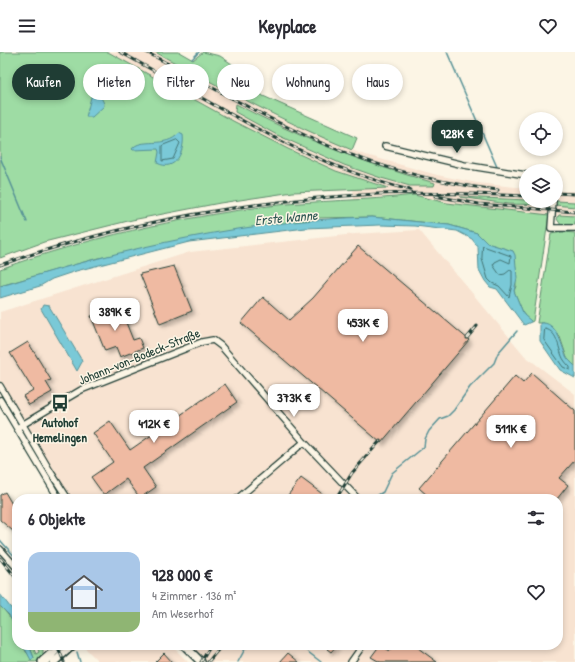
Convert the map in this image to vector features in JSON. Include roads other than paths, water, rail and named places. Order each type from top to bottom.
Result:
[{"type":"highway","points":[[43,662],[53,660]]},
{"type":"street","points":[[385,146],[464,165],[519,174]]},
{"type":"street","points":[[552,208],[551,228],[575,228]]},
{"type":"street","name":"Johann-von-Bodeck-Straße","points":[[16,428],[95,384],[202,342],[213,340],[221,346],[304,442]]},
{"type":"street","points":[[0,386],[65,494]]},
{"type":"street","points":[[0,400],[56,494]]},
{"type":"street","points":[[243,494],[304,442],[353,494]]},
{"type":"street","points":[[0,549],[12,562]]},
{"type":"street","points":[[53,660],[59,650]]},
{"type":"street","points":[[53,660],[66,650]]},
{"type":"street","points":[[189,650],[201,662]]},
{"type":"street","points":[[351,662],[359,650]]},
{"type":"water","points":[[90,100],[102,100],[104,106],[92,117],[86,117]]},
{"type":"water","points":[[179,133],[183,135],[181,153],[174,162],[169,165],[157,163],[159,152],[158,149],[132,149],[141,144],[167,141],[174,138]]},
{"type":"water","points":[[372,217],[449,225],[477,233],[487,243],[513,251],[515,255],[517,278],[514,291],[524,315],[531,322],[524,325],[497,289],[490,287],[485,281],[479,270],[478,247],[472,239],[457,231],[415,226],[380,225],[306,228],[189,242],[76,271],[52,279],[40,286],[0,298],[0,286],[98,258],[143,247],[233,230],[325,219]]},
{"type":"water","points":[[43,305],[49,306],[81,359],[82,362],[77,371],[41,309]]},
{"type":"water","points":[[540,323],[546,323],[551,326],[558,334],[566,356],[575,366],[575,378],[560,370],[540,341]]},
{"type":"water","points":[[0,594],[12,610],[12,621],[9,615],[0,606]]},
{"type":"water","points":[[26,650],[31,650],[34,658],[31,660]]},
{"type":"waterway","points":[[192,59],[199,52]]},
{"type":"waterway","points":[[447,52],[497,167]]},
{"type":"waterway","points":[[0,157],[27,222]]},
{"type":"waterway","points":[[380,494],[383,492],[392,473],[424,447],[425,439],[429,431],[440,419],[448,416],[454,410],[470,387],[494,363],[498,353],[517,331]]},
{"type":"waterway","points":[[0,540],[12,553]]},
{"type":"waterway","points":[[238,662],[244,650]]},
{"type":"waterway","name":"Erste Wanne","points":[[305,650],[321,662]]},
{"type":"waterway","points":[[77,652],[80,662]]},
{"type":"railway","points":[[120,52],[261,131],[297,149],[372,179],[410,190]]},
{"type":"railway","points":[[146,52],[277,122],[344,152],[420,176],[446,182],[498,190]]},
{"type":"railway","points":[[0,265],[92,237],[186,216],[234,208],[329,197],[396,193],[519,196]]},
{"type":"railway","points":[[563,193],[575,194]]},
{"type":"railway","points":[[435,196],[479,204],[575,212]]},
{"type":"railway","points":[[467,338],[477,326]]},
{"type":"railway","points":[[339,494],[352,473],[380,441]]},
{"type":"railway","points":[[0,558],[12,573]]},
{"type":"railway","points":[[59,650],[64,662]]},
{"type":"railway","points":[[201,662],[208,650]]},
{"type":"railway","points":[[208,662],[218,650]]},
{"type":"place","name":"Autohof Hemelingen","points":[[60,403]]}]
